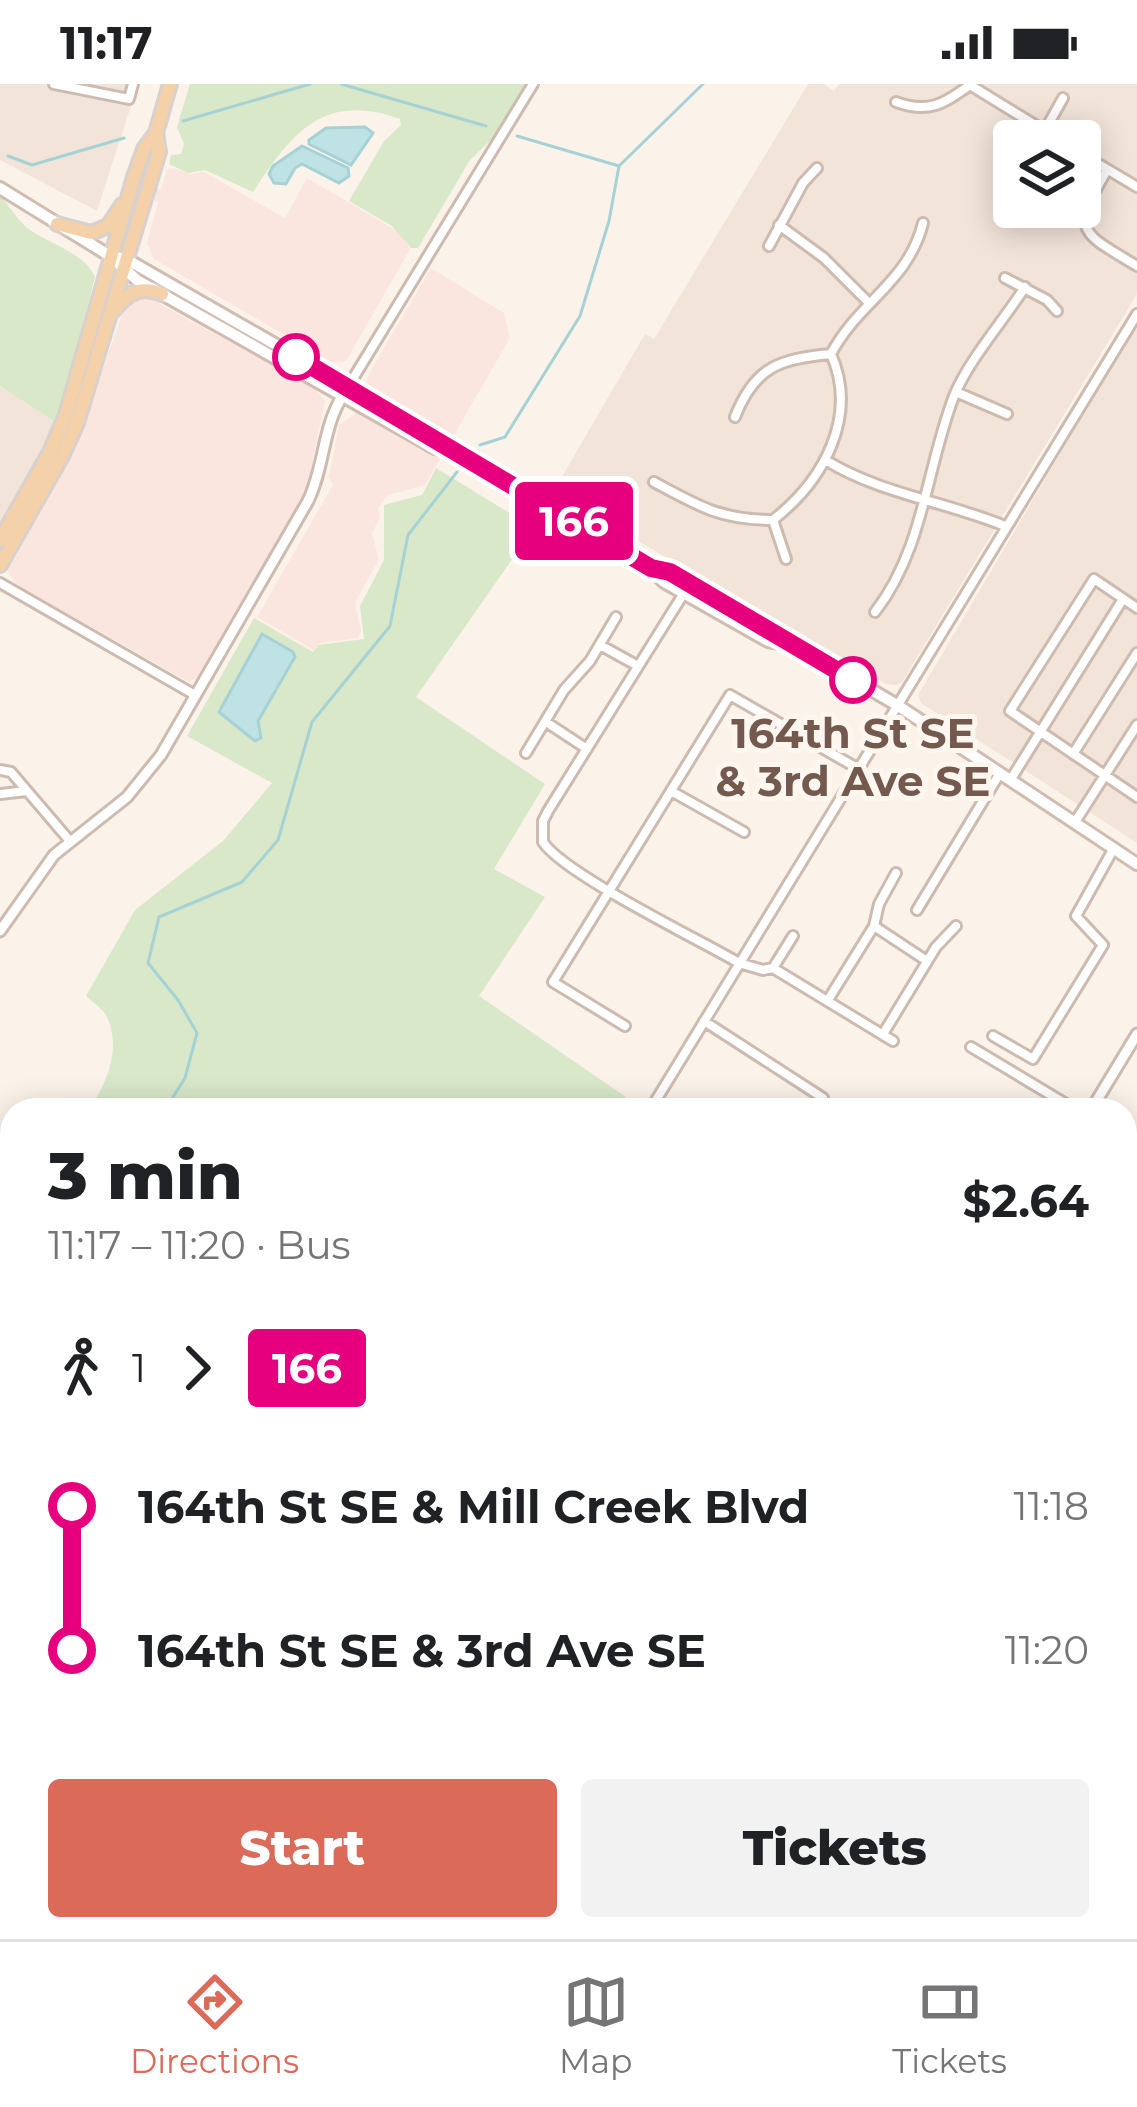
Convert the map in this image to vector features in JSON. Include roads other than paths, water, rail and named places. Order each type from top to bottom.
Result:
[{"type":"main road","points":[[0,540],[66,415],[129,194],[144,149],[156,133],[170,84]]},
{"type":"main road","points":[[0,565],[68,446],[158,152],[156,133]]},
{"type":"main road","points":[[0,188],[346,391]]},
{"type":"main road","points":[[57,224],[83,233],[102,230],[129,194]]},
{"type":"main road","points":[[125,265],[162,294],[440,440],[449,450],[651,568],[664,582],[768,641],[787,644]]},
{"type":"main road","points":[[109,317],[131,292],[144,289],[162,294]]},
{"type":"main road","points":[[0,551],[16,512]]},
{"type":"main road","points":[[651,568],[670,572],[897,705],[1137,864]]},
{"type":"street","points":[[54,84],[129,98],[133,84]]},
{"type":"street","points":[[0,931],[53,855],[128,797],[161,755],[308,501],[317,480],[327,425],[533,84]]},
{"type":"street","points":[[896,102],[919,110],[939,106],[970,84],[1019,120]]},
{"type":"street","points":[[1050,120],[1063,98]]},
{"type":"street","points":[[1101,166],[1137,187]]},
{"type":"street","points":[[769,246],[802,183],[817,168]]},
{"type":"street","points":[[1107,170],[1084,210],[1086,229],[1096,241],[1137,266]]},
{"type":"street","points":[[831,354],[844,329],[906,266],[922,223]]},
{"type":"street","points":[[779,225],[824,258],[869,303]]},
{"type":"street","points":[[1005,278],[1057,311]]},
{"type":"street","points":[[874,612],[910,550],[956,392],[1025,287]]},
{"type":"street","points":[[657,1098],[1005,526],[1132,332],[1137,314]]},
{"type":"street","points":[[735,417],[749,387],[768,368],[793,358],[831,354]]},
{"type":"street","points":[[654,482],[706,511],[736,520],[773,520],[797,501],[827,461],[842,400],[841,375],[831,354]]},
{"type":"street","points":[[956,392],[1007,414]]},
{"type":"street","points":[[827,461],[853,477],[961,508],[1005,526]]},
{"type":"street","points":[[773,520],[786,559]]},
{"type":"street","points":[[1137,608],[1094,579],[1010,711],[1137,797]]},
{"type":"street","points":[[0,583],[195,695]]},
{"type":"street","points":[[684,593],[543,821],[543,842],[563,862],[739,963],[773,968],[893,1041]]},
{"type":"street","points":[[917,910],[1006,775],[1042,733],[1124,599]]},
{"type":"street","points":[[526,753],[616,617]]},
{"type":"street","points":[[600,645],[638,666]]},
{"type":"street","points":[[1073,754],[1137,653]]},
{"type":"street","points":[[625,1026],[553,982],[730,695],[857,768]]},
{"type":"street","points":[[546,722],[586,749]]},
{"type":"street","points":[[1076,822],[1137,725]]},
{"type":"street","points":[[0,770],[11,772],[69,840]]},
{"type":"street","points":[[0,794],[27,791]]},
{"type":"street","points":[[671,791],[744,832]]},
{"type":"street","points":[[993,1036],[1033,1059],[1102,945],[1076,916],[1114,848]]},
{"type":"street","points":[[828,1000],[874,926],[879,904],[896,873]]},
{"type":"street","points":[[874,926],[927,961]]},
{"type":"street","points":[[883,1034],[927,961],[956,926]]},
{"type":"street","points":[[773,968],[793,936]]},
{"type":"street","points":[[704,1021],[823,1097]]},
{"type":"street","points":[[1098,1098],[1137,1034]]},
{"type":"street","points":[[971,1047],[1056,1098]]},
{"type":"water","points":[[365,127],[373,133],[351,165],[309,144],[326,128]]},
{"type":"water","points":[[302,146],[348,168],[349,176],[339,183],[302,164],[286,184],[274,183],[269,174],[273,166]]},
{"type":"water","points":[[262,634],[295,657],[258,721],[261,738],[255,741],[219,712]]},
{"type":"waterway","points":[[183,121],[310,84]]},
{"type":"waterway","points":[[341,84],[486,126]]},
{"type":"waterway","points":[[480,445],[505,437],[580,316],[609,221],[619,166],[703,84]]},
{"type":"waterway","points":[[517,136],[619,166]]},
{"type":"waterway","points":[[8,156],[32,165],[124,138]]},
{"type":"waterway","points":[[172,1098],[185,1078],[197,1033],[148,963],[159,917],[242,882],[278,840],[312,722],[390,626],[408,535],[457,472]]},
{"type":"place","name":"164th St SE & 3rd Ave SE","points":[[853,680]]}]
